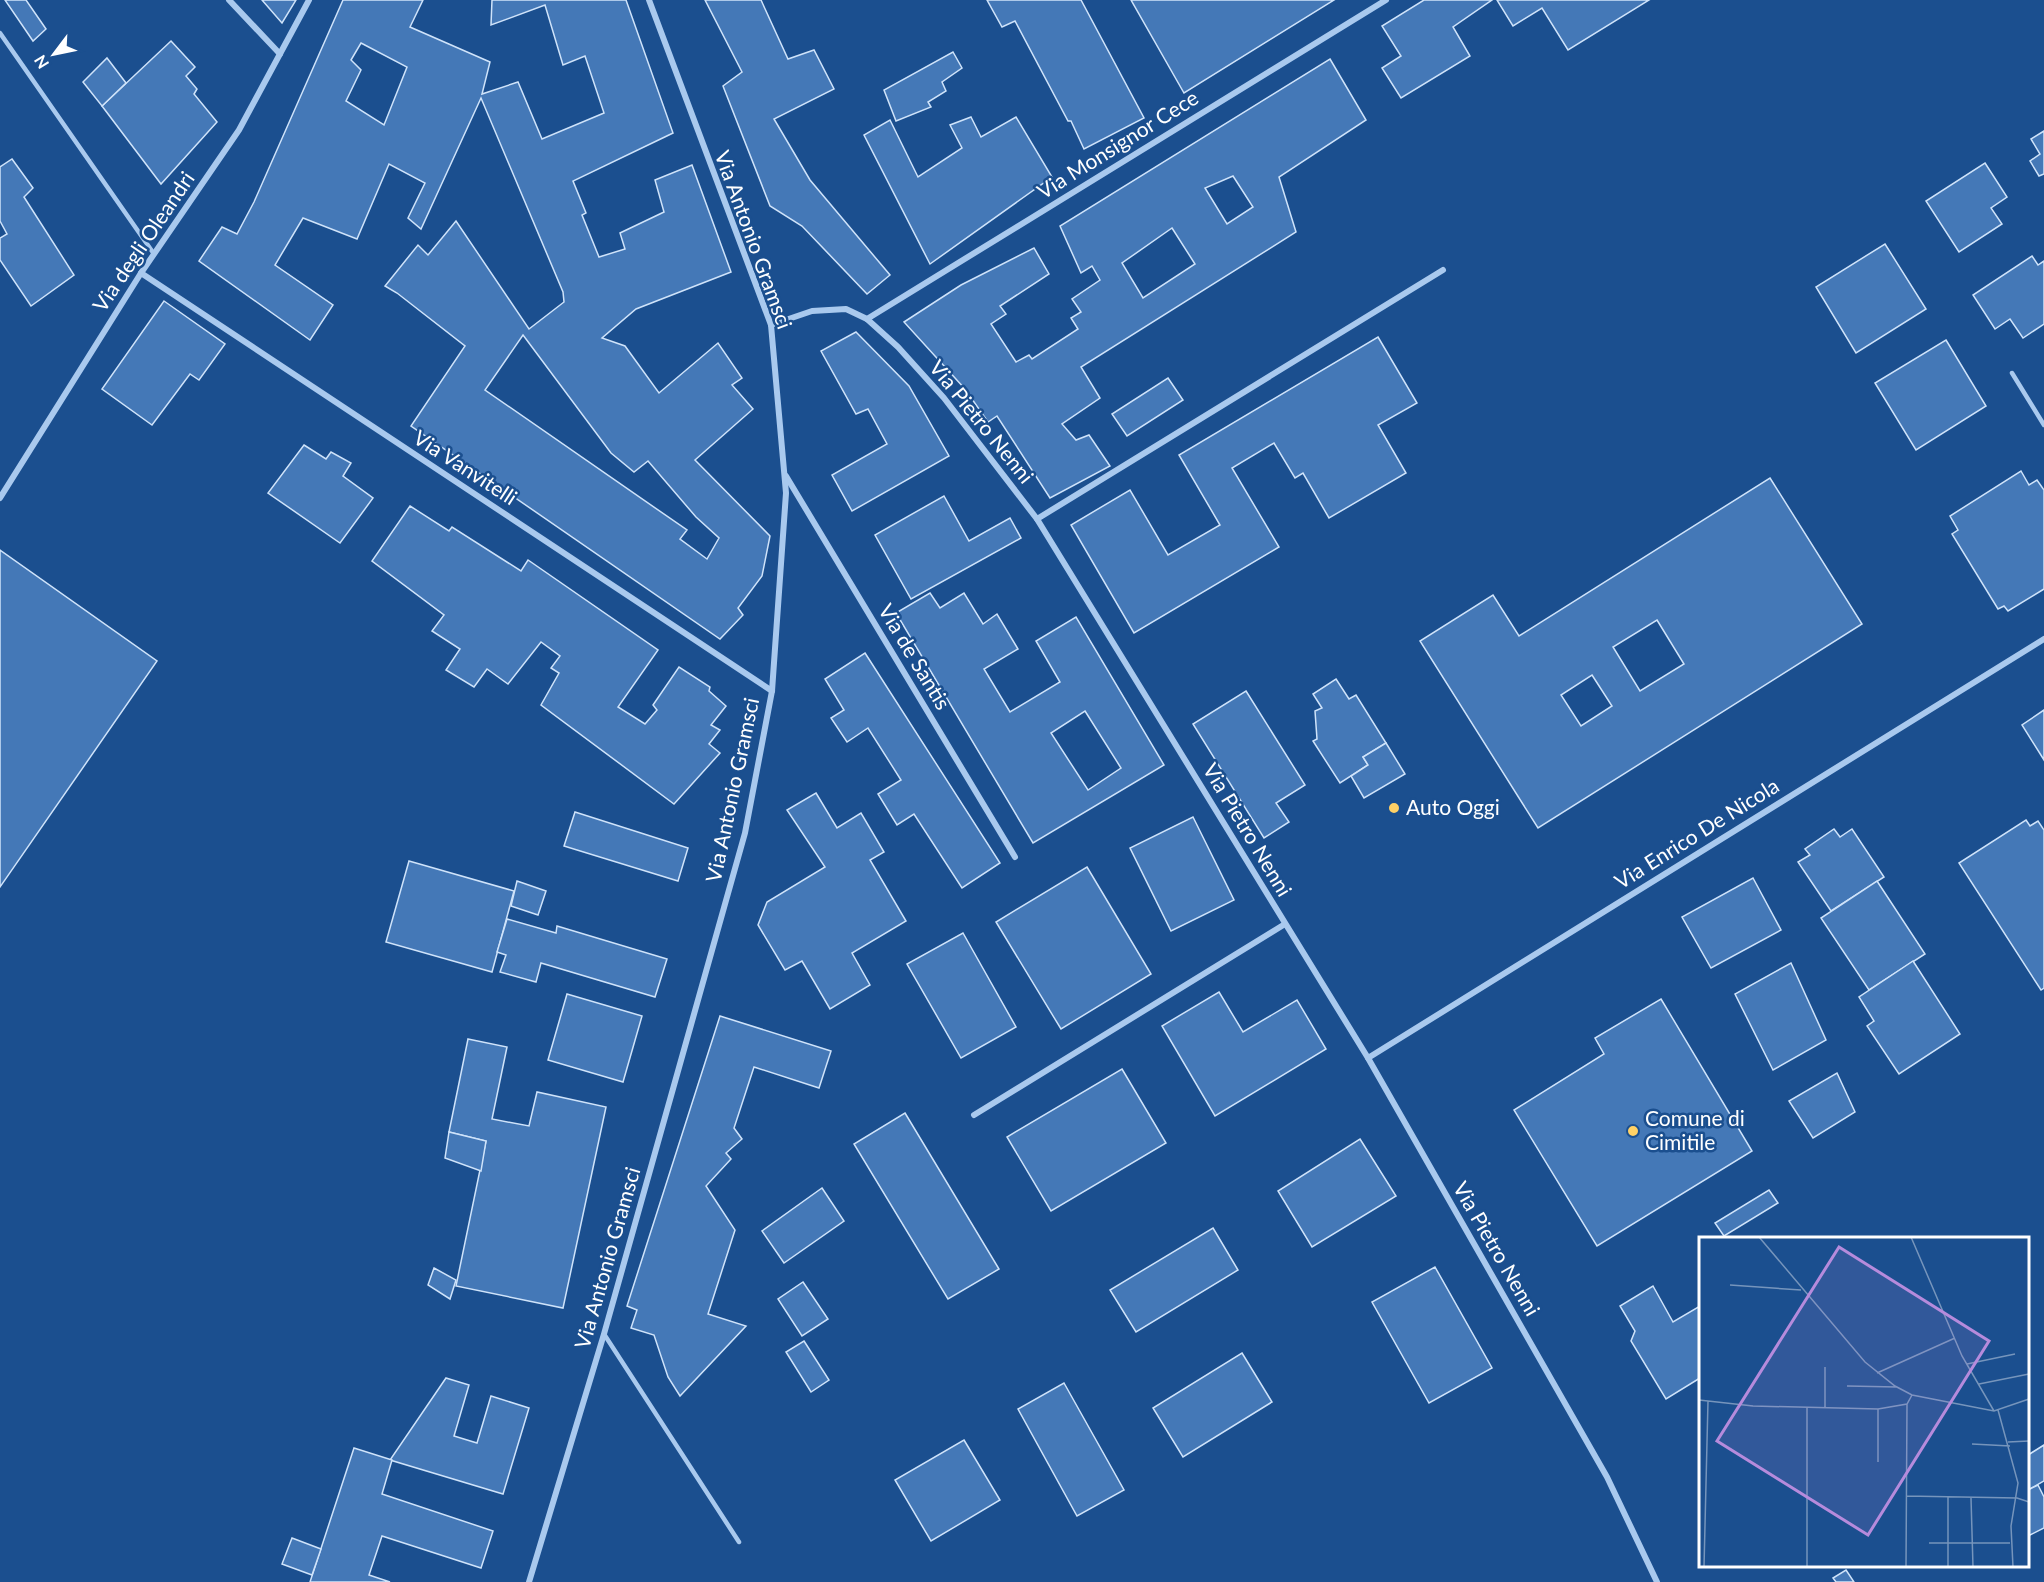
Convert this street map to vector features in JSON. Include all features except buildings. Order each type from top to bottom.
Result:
[{"type":"street","points":[[229,0],[280,54]]},
{"type":"street","name":"Via degli Oleandri","points":[[0,498],[141,273],[239,130],[309,0]]},
{"type":"street","name":"Via Antonio Gramsci","points":[[529,1582],[604,1334],[745,833],[772,691],[786,492],[771,325],[649,0]]},
{"type":"street","name":"Via Monsignor Cece","points":[[867,319],[1386,0]]},
{"type":"street","points":[[1037,519],[1443,270]]},
{"type":"street","name":"Via Vanvitelli","points":[[141,273],[772,691]]},
{"type":"street","name":"Via Pietro Nenni","points":[[771,325],[812,311],[846,309],[867,319],[898,347],[944,398],[1037,519],[1368,1058],[1607,1477],[1657,1582]]},
{"type":"street","name":"Via de Santis","points":[[784,473],[1015,858]]},
{"type":"street","name":"Via Enrico De Nicola","points":[[1368,1058],[2044,639]]},
{"type":"street","points":[[974,1115],[1285,924]]},
{"type":"lane","points":[[0,33],[154,254]]},
{"type":"lane","points":[[2012,373],[2044,425]]},
{"type":"lane","points":[[604,1334],[739,1542]]},
{"type":"place","name":"Auto Oggi","points":[[1394,808]]},
{"type":"place","name":"Comune di Cimitile","points":[[1633,1131]]}]
